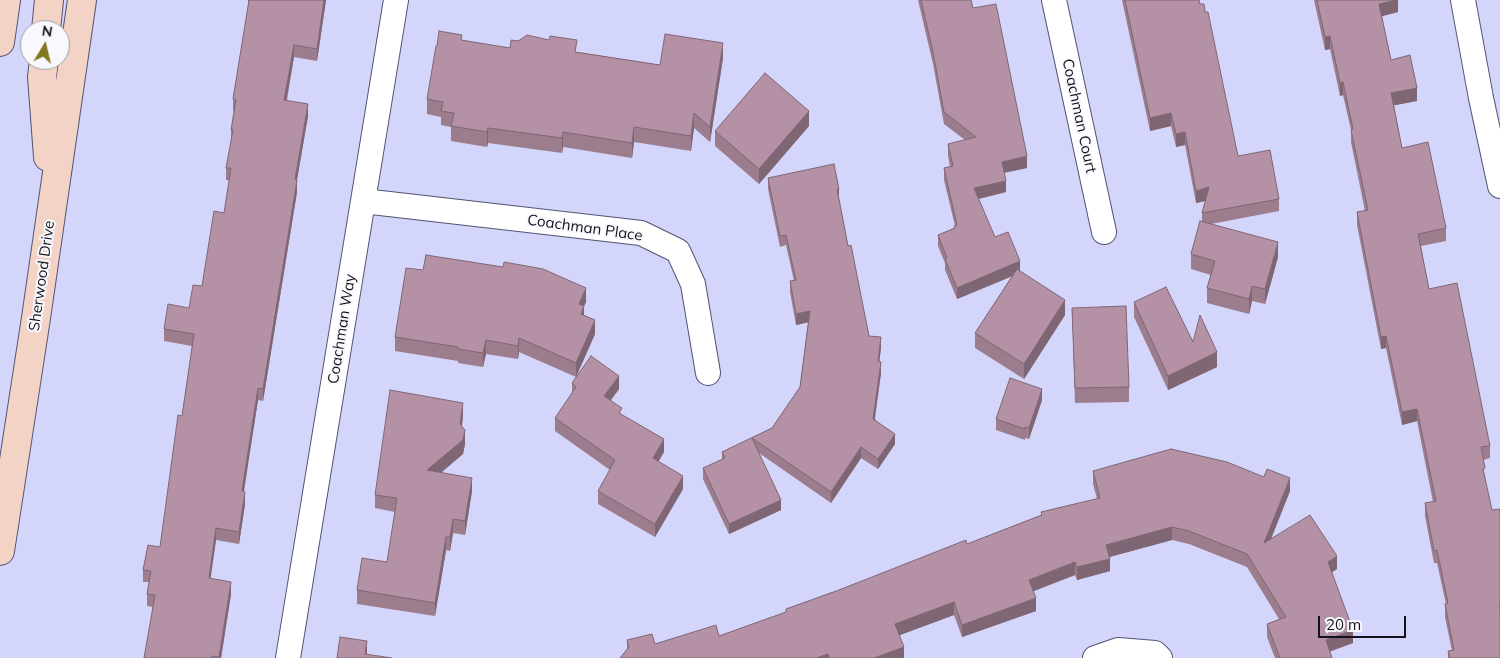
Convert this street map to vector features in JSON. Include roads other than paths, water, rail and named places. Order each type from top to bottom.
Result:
[{"type":"main road","points":[[47,20],[49,0]]},
{"type":"main road","name":"Sherwood Drive","points":[[0,551],[82,0]]},
{"type":"main road","points":[[43,70],[52,209]]},
{"type":"street","name":"Coachman Way","points":[[288,658],[396,0]]},
{"type":"street","name":"Coachman Court","points":[[1054,0],[1104,232]]},
{"type":"street","points":[[1463,0],[1500,186]]},
{"type":"street","name":"Coachman Place","points":[[364,201],[641,233],[678,251],[693,284],[708,373]]},
{"type":"street","points":[[1095,658],[1118,650],[1155,653],[1160,658]]}]
